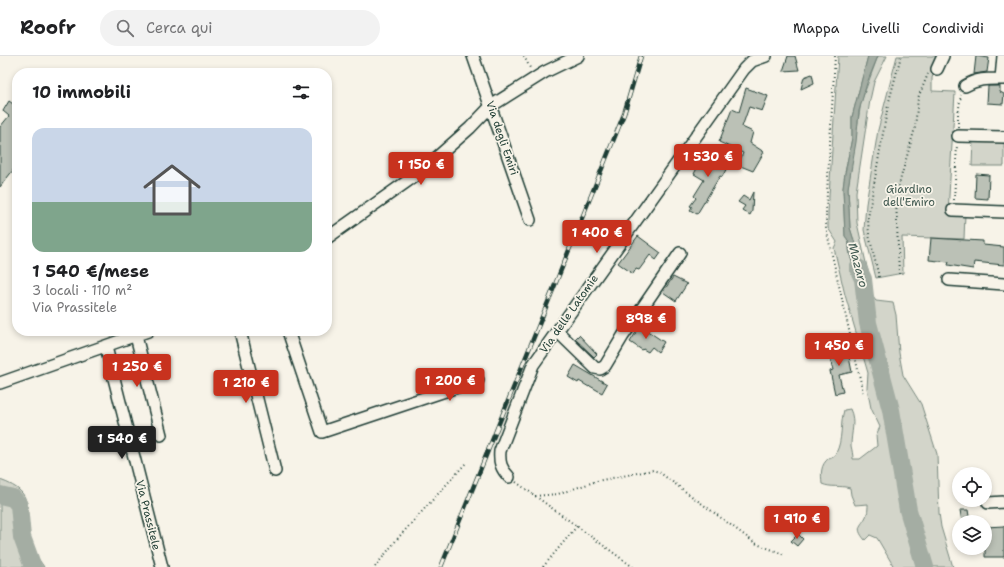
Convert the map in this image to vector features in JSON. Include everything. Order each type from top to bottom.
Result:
[{"type":"street","name":"Via degli Emiri","points":[[473,56],[530,220]]},
{"type":"street","points":[[332,234],[419,173],[470,128],[491,106],[536,77],[578,56]]},
{"type":"street","name":"Via delle Latomie","points":[[509,477],[502,470],[499,460],[500,451],[533,365],[558,332],[744,69],[752,61],[766,56]]},
{"type":"street","points":[[934,68],[943,56]]},
{"type":"street","points":[[965,86],[975,80],[985,78],[1002,79],[1003,56]]},
{"type":"street","points":[[958,136],[1004,137]]},
{"type":"street","points":[[953,210],[1004,212]]},
{"type":"street","points":[[558,332],[595,368],[600,369],[605,366],[623,336],[680,253]]},
{"type":"street","points":[[949,280],[1004,284]]},
{"type":"street","points":[[0,383],[30,371],[136,336],[161,435]]},
{"type":"street","points":[[241,336],[274,471]]},
{"type":"street","points":[[290,336],[322,432],[478,380]]},
{"type":"street","name":"Via Prassitele","points":[[106,347],[162,567]]},
{"type":"street","points":[[992,503],[1004,502]]},
{"type":"path","points":[[524,56],[536,77]]},
{"type":"path","points":[[835,56],[826,228],[863,392]]},
{"type":"path","points":[[879,277],[869,235],[868,218],[888,105],[901,56]]},
{"type":"path","points":[[899,274],[896,199],[915,128],[918,98],[934,68]]},
{"type":"path","points":[[953,210],[960,100],[965,86]]},
{"type":"path","points":[[375,567],[398,538],[466,464]]},
{"type":"path","points":[[535,496],[558,494],[597,480],[653,470],[659,472],[755,544],[770,550],[778,551],[784,555]]},
{"type":"path","points":[[509,477],[634,567]]},
{"type":"path","points":[[543,567],[576,526]]},
{"type":"green space","points":[[838,56],[868,56],[852,117],[852,138],[843,189],[845,236],[849,243],[849,252],[854,267],[860,277],[860,283],[863,290],[863,272],[855,255],[855,244],[850,228],[848,188],[861,102],[878,56],[887,56],[874,82],[870,100],[856,192],[857,223],[871,285],[870,293],[876,301],[893,303],[896,315],[899,353],[903,375],[921,404],[937,454],[939,513],[941,527],[953,567],[894,567],[877,538],[870,535],[865,540],[861,535],[859,529],[867,514],[868,504],[855,505],[850,488],[822,484],[821,473],[824,464],[829,458],[835,455],[838,448],[841,437],[844,410],[850,409],[853,418],[851,446],[853,459],[860,459],[877,446],[876,435],[880,427],[871,408],[867,388],[868,373],[845,295],[834,248],[837,242],[828,228]]},
{"type":"green space","name":"Giardino dell'Emiro","points":[[897,56],[939,56],[932,78],[932,91],[955,92],[948,213],[965,214],[964,239],[902,237],[903,273],[876,278],[864,230],[866,204],[878,130]]},
{"type":"green space","points":[[973,139],[1004,140],[1004,166],[972,166]]},
{"type":"green space","points":[[0,480],[12,485],[25,497],[29,540],[33,551],[44,567],[0,567]]},
{"type":"water","name":"Mazaro","points":[[868,56],[878,56],[867,83],[859,111],[856,142],[848,188],[850,228],[855,244],[855,255],[865,279],[864,291],[860,283],[860,277],[852,261],[849,252],[849,243],[845,236],[843,188],[852,138],[852,117]]},
{"type":"building","points":[[788,56],[795,56],[799,70],[783,71]]},
{"type":"building","points":[[976,56],[989,58],[987,72],[974,74]]},
{"type":"building","points":[[812,74],[814,83],[801,89],[804,77]]},
{"type":"building","points":[[988,86],[1000,86],[1000,92],[1004,94],[1003,104],[987,103]]},
{"type":"building","points":[[746,88],[768,96],[762,111],[749,107],[742,127],[753,132],[750,143],[764,152],[753,171],[738,165],[743,153],[719,142],[732,109],[739,112]]},
{"type":"building","points":[[9,101],[12,103],[12,171],[0,187],[0,127],[9,116],[3,111]]},
{"type":"building","points":[[704,150],[729,164],[697,214],[690,210],[692,207],[690,206],[696,198],[694,196],[704,180],[694,174]]},
{"type":"building","points":[[976,174],[989,175],[988,199],[975,198]]},
{"type":"building","points":[[753,192],[752,211],[750,215],[742,210],[745,206],[738,202],[743,196],[749,200]]},
{"type":"building","points":[[638,236],[661,253],[656,260],[650,255],[639,270],[636,269],[633,274],[618,263]]},
{"type":"building","points":[[931,238],[983,241],[983,245],[1004,247],[1004,265],[974,262],[973,269],[948,265],[949,262],[929,260]]},
{"type":"building","points":[[673,277],[687,284],[676,301],[663,292]]},
{"type":"building","points":[[640,326],[664,342],[658,352],[652,347],[648,352],[643,349],[642,350],[630,342]]},
{"type":"building","points":[[579,335],[597,354],[594,357],[575,339]]},
{"type":"building","points":[[847,347],[852,372],[839,375],[843,392],[835,394],[830,371],[833,370],[828,351]]},
{"type":"building","points":[[575,365],[607,384],[602,393],[590,386],[589,387],[579,381],[578,383],[568,377]]},
{"type":"building","points":[[960,510],[968,510],[969,515],[961,515]]},
{"type":"building","points":[[1004,526],[1004,557],[985,557],[985,555],[992,555],[992,527]]},
{"type":"building","points":[[798,534],[803,539],[797,546],[791,541]]},
{"type":"waterway","name":"Mazaro","points":[[858,268],[863,279],[868,323],[891,410],[908,510],[925,567]]},
{"type":"waterway","name":"Mazaro","points":[[0,495],[13,498],[19,505],[22,537],[33,567]]},
{"type":"railway","points":[[441,567],[624,114],[641,56]]}]
